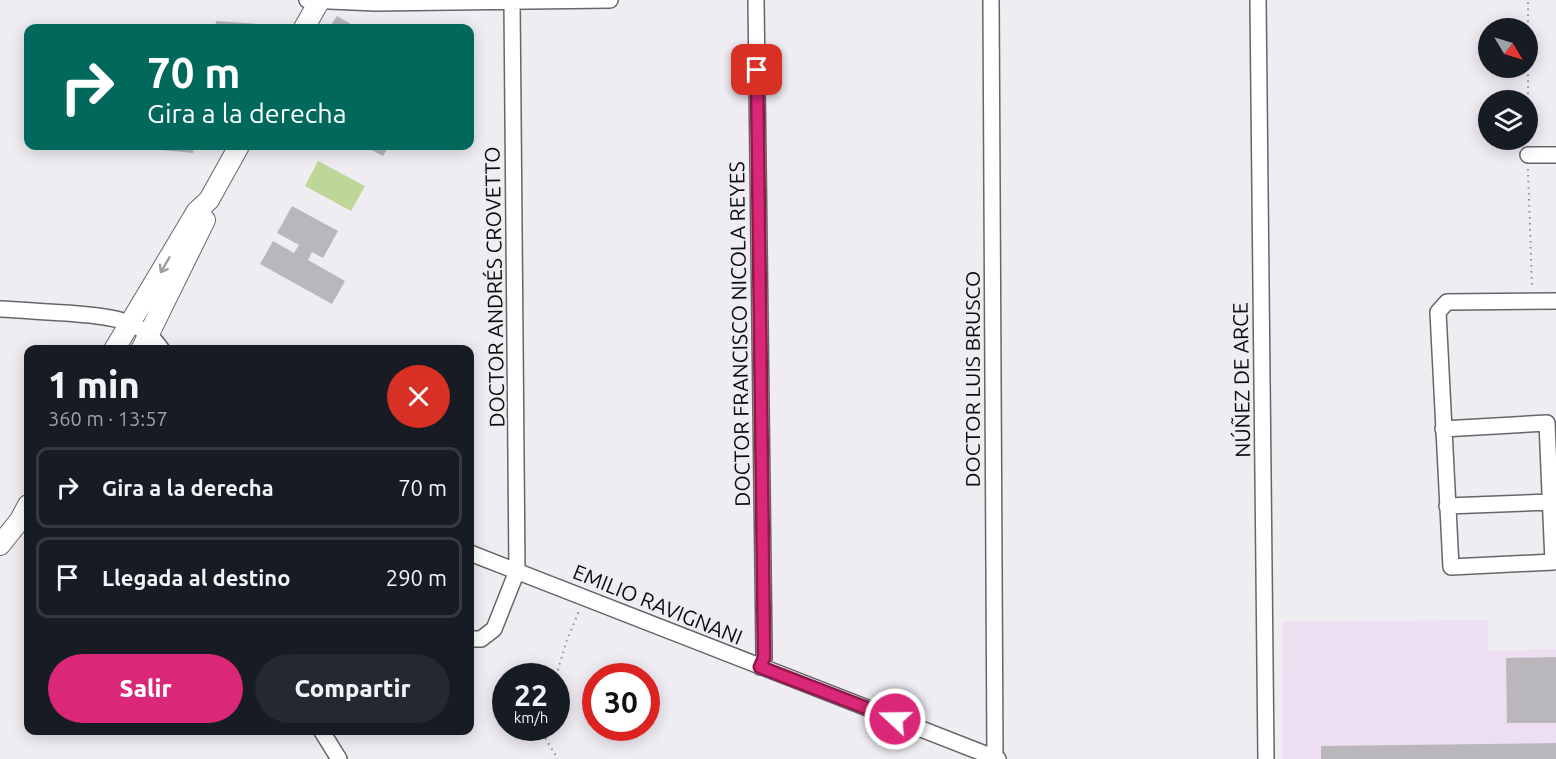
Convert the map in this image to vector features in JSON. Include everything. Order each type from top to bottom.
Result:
[{"type":"main road","points":[[306,24],[320,0]]},
{"type":"main road","points":[[117,345],[197,211],[209,200],[237,150]]},
{"type":"main road","points":[[145,342],[208,214],[209,200]]},
{"type":"main road","points":[[123,345],[130,324]]},
{"type":"main road","points":[[0,545],[24,513]]},
{"type":"main road","points":[[0,561],[24,534]]},
{"type":"street","points":[[307,0],[375,3],[610,0]]},
{"type":"street","name":"DOCTOR FRANCISCO NICOLA REYES","points":[[756,0],[764,650],[764,658],[760,667]]},
{"type":"street","name":"DOCTOR LUIS BRUSCO","points":[[991,0],[997,758]]},
{"type":"street","name":"NÚÑEZ DE ARCE","points":[[1258,0],[1266,759]]},
{"type":"street","name":"DOCTOR ANDRÉS CROVETTO","points":[[512,2],[517,571]]},
{"type":"street","points":[[1528,155],[1556,155]]},
{"type":"street","points":[[1443,429],[1547,423],[1553,465],[1550,502],[1553,562],[1451,567],[1443,429],[1438,312],[1447,302],[1556,301]]},
{"type":"street","points":[[0,309],[109,316],[142,328],[145,342],[156,341],[159,345]]},
{"type":"street","points":[[1448,506],[1550,502]]},
{"type":"street","name":"EMILIO RAVIGNANI","points":[[474,555],[997,758]]},
{"type":"street","points":[[474,639],[481,639],[494,629],[517,571]]},
{"type":"street","points":[[324,735],[339,759]]},
{"type":"path","points":[[560,663],[585,597]]},
{"type":"path","points":[[546,741],[558,759]]},
{"type":"shaded area","points":[[1488,620],[1488,651],[1556,649],[1556,759],[1282,759],[1283,622]]},
{"type":"green space","points":[[318,161],[365,186],[351,211],[305,186]]},
{"type":"building","points":[[337,16],[351,24],[332,24]]},
{"type":"building","points":[[216,21],[259,24],[216,24]]},
{"type":"building","points":[[162,150],[193,150],[193,153]]},
{"type":"building","points":[[372,150],[387,150],[383,156]]},
{"type":"building","points":[[292,206],[338,231],[323,258],[312,252],[308,260],[345,281],[332,304],[260,264],[273,241],[294,253],[299,245],[277,233]]},
{"type":"building","points":[[1556,657],[1556,723],[1507,723],[1506,658]]},
{"type":"building","points":[[1556,743],[1556,759],[1321,759],[1321,746]]},
{"type":"route","points":[[757,70],[764,650],[764,658],[760,667],[895,719]]}]
